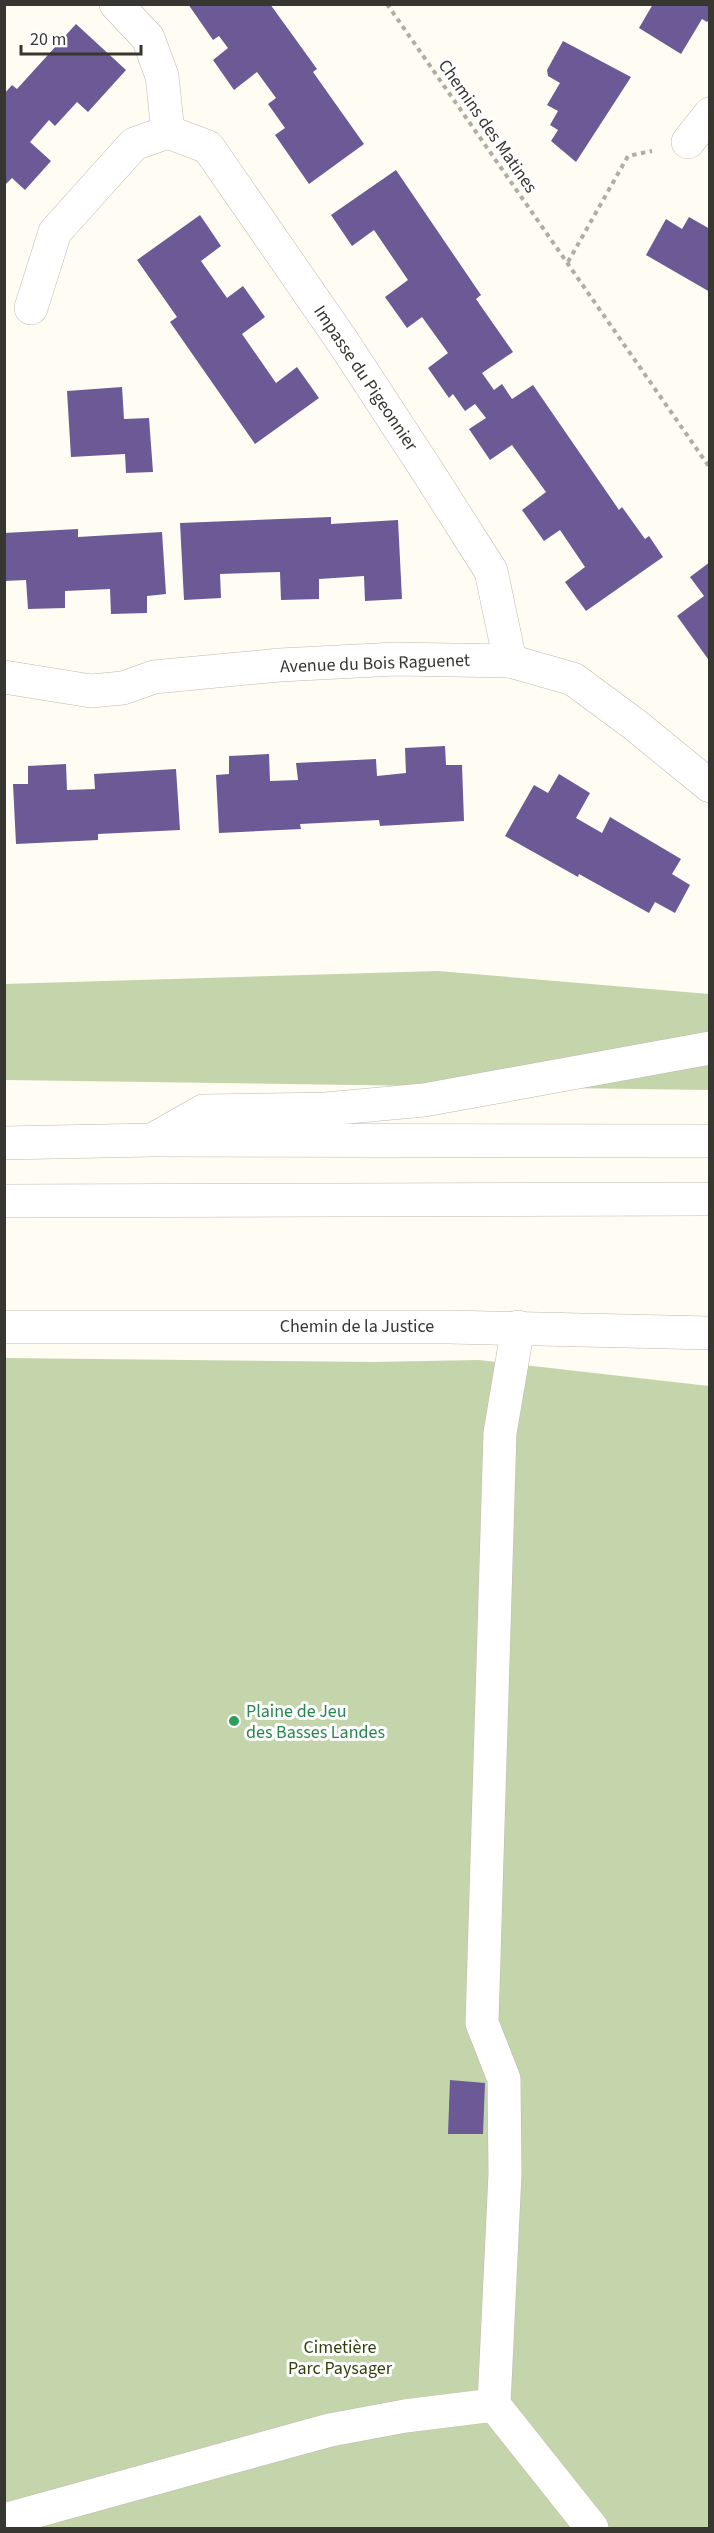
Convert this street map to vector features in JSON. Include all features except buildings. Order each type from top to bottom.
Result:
[{"type":"main road","points":[[31,308],[55,231],[134,144],[168,132],[162,76],[148,38],[116,4]]},
{"type":"main road","points":[[688,142],[710,114]]},
{"type":"main road","name":"Impasse du Pigeonnier","points":[[168,132],[208,147],[343,342],[422,462],[491,571],[510,662]]},
{"type":"main road","name":"Avenue du Bois Raguenet","points":[[4,677],[91,691],[123,688],[154,677],[280,665],[396,659],[510,662],[573,679],[634,724],[710,786]]},
{"type":"main road","points":[[152,1140],[203,1111],[326,1109],[424,1100],[710,1048]]},
{"type":"main road","points":[[4,1143],[152,1140],[710,1141]]},
{"type":"main road","points":[[4,1201],[710,1199]]},
{"type":"main road","name":"Chemin de la Justice","points":[[4,1327],[518,1327],[710,1333]]},
{"type":"main road","points":[[518,1327],[500,1433],[482,2023],[504,2079],[505,2174],[494,2405],[592,2529]]},
{"type":"main road","points":[[4,2520],[330,2430],[405,2416],[494,2405]]},
{"type":"path","name":"Chemins des Matines","points":[[387,4],[710,468]]},
{"type":"path","points":[[568,262],[628,156],[688,142]]},
{"type":"green space","points":[[438,971],[709,994],[709,1090],[5,1080],[4,984]]},
{"type":"green space","name":"Cimetière Parc Paysager","points":[[5,1358],[372,1362],[479,1360],[709,1386],[709,2528],[5,2528]]},
{"type":"place","name":"Plaine de Jeu des Basses Landes","points":[[234,1721]]}]
